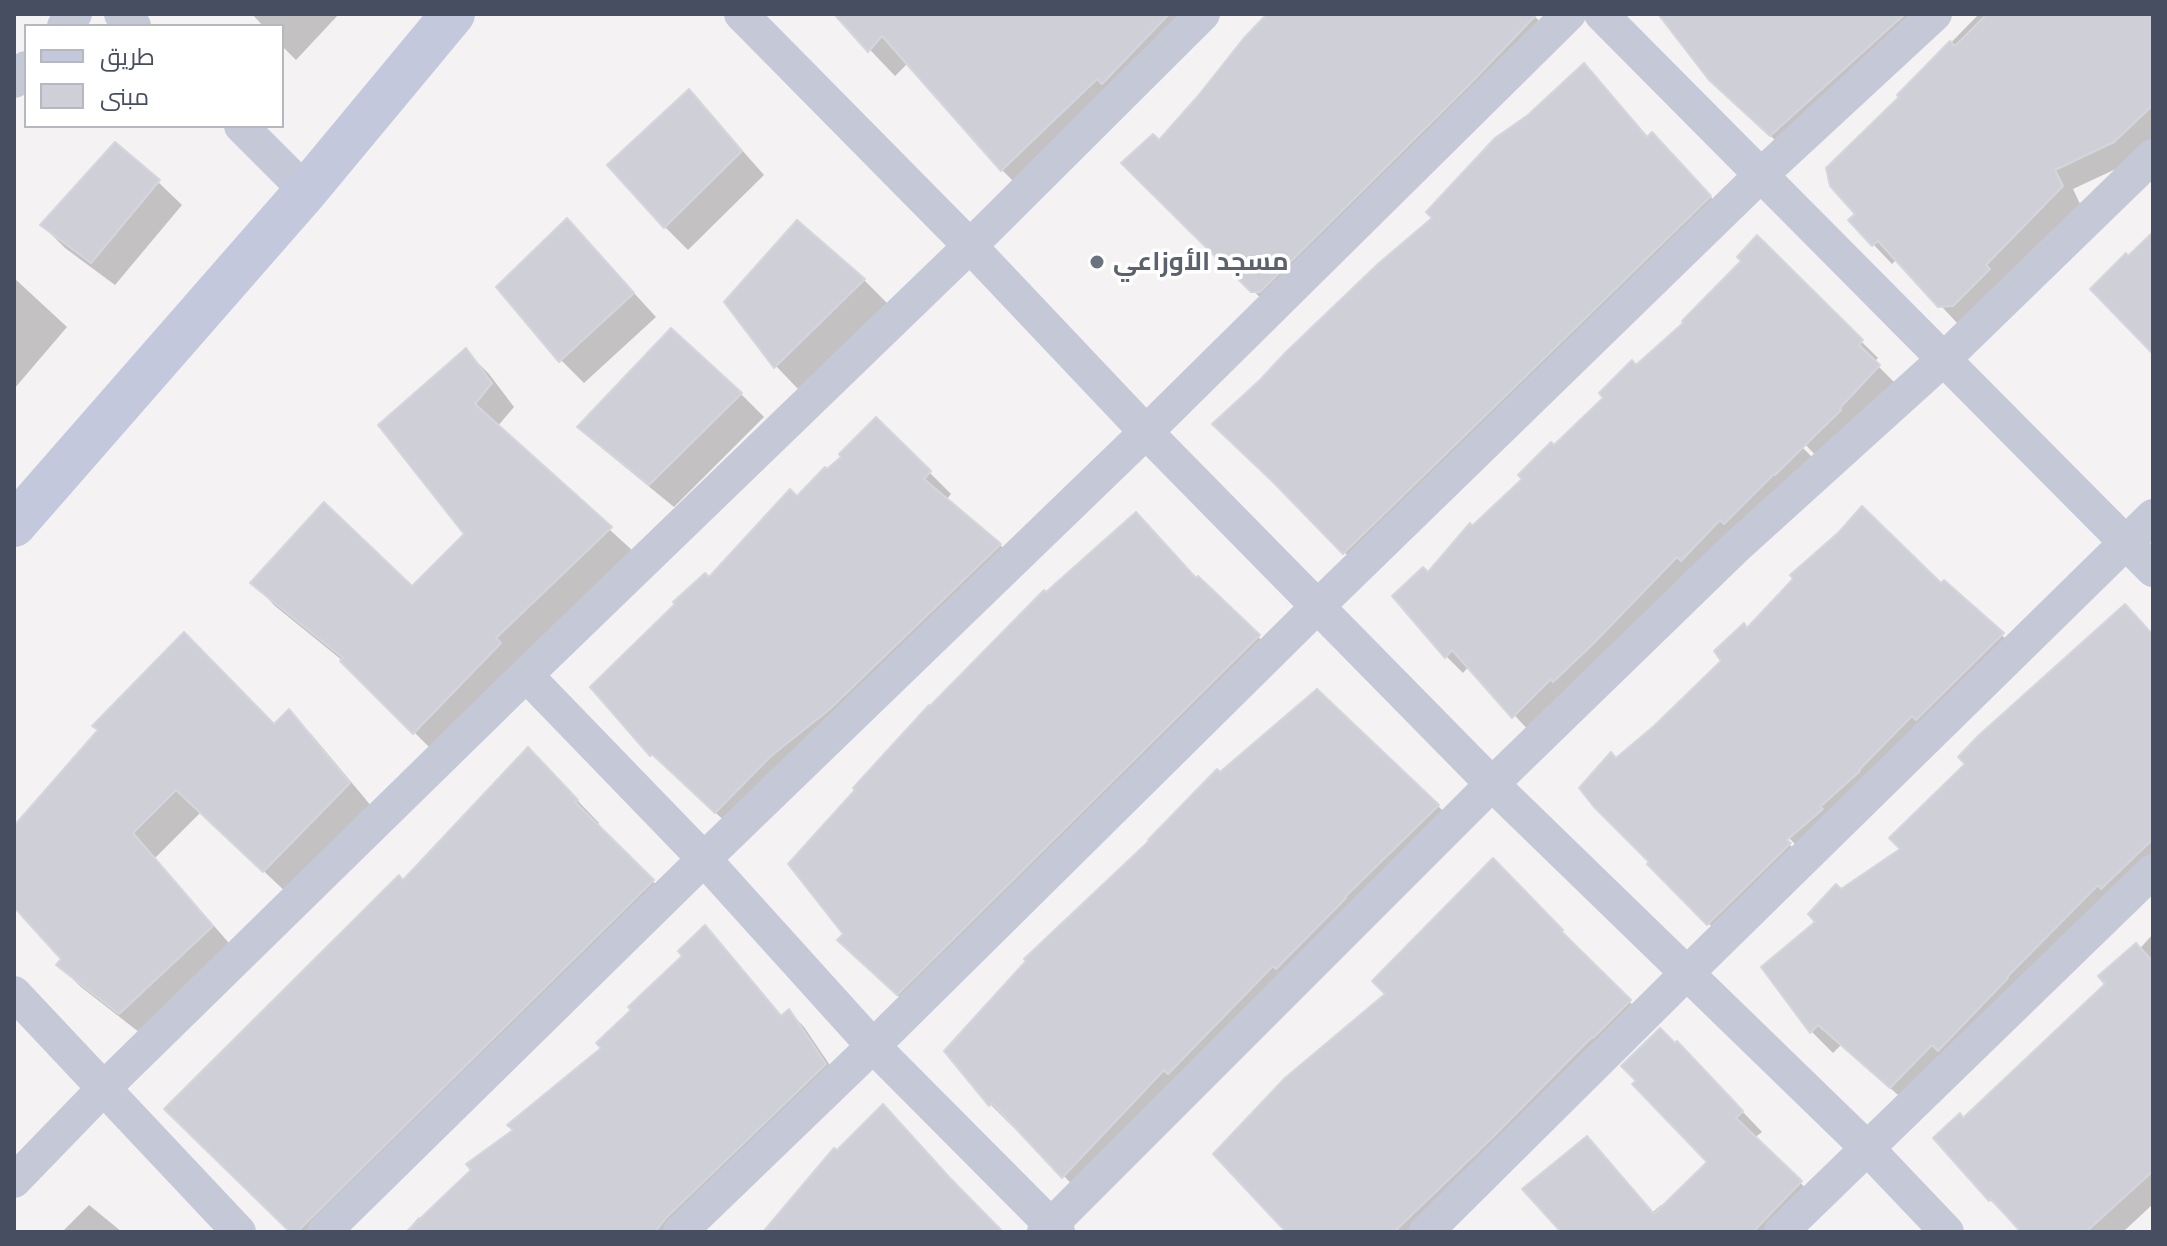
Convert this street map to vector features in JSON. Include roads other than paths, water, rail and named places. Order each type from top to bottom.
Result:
[{"type":"street","points":[[14,525],[306,191],[453,14]]},
{"type":"street","points":[[741,14],[1492,784],[1867,1148],[1947,1232]]},
{"type":"street","points":[[14,1181],[104,1088],[970,246],[1203,14]]},
{"type":"street","points":[[324,1232],[1146,432],[1569,14]]},
{"type":"street","points":[[1601,14],[2153,570]]},
{"type":"street","points":[[680,1232],[1761,175],[1935,14]]},
{"type":"street","points":[[243,128],[306,191]]},
{"type":"street","points":[[526,675],[704,859],[873,1046],[1051,1229],[1492,784],[1734,549],[1945,358],[2153,156]]},
{"type":"street","points":[[1426,1232],[2153,516]]},
{"type":"street","points":[[1781,1232],[2153,871]]},
{"type":"street","points":[[14,993],[239,1232]]},
{"type":"place","name":"مسجد الأوزاعي","points":[[1097,262]]}]
